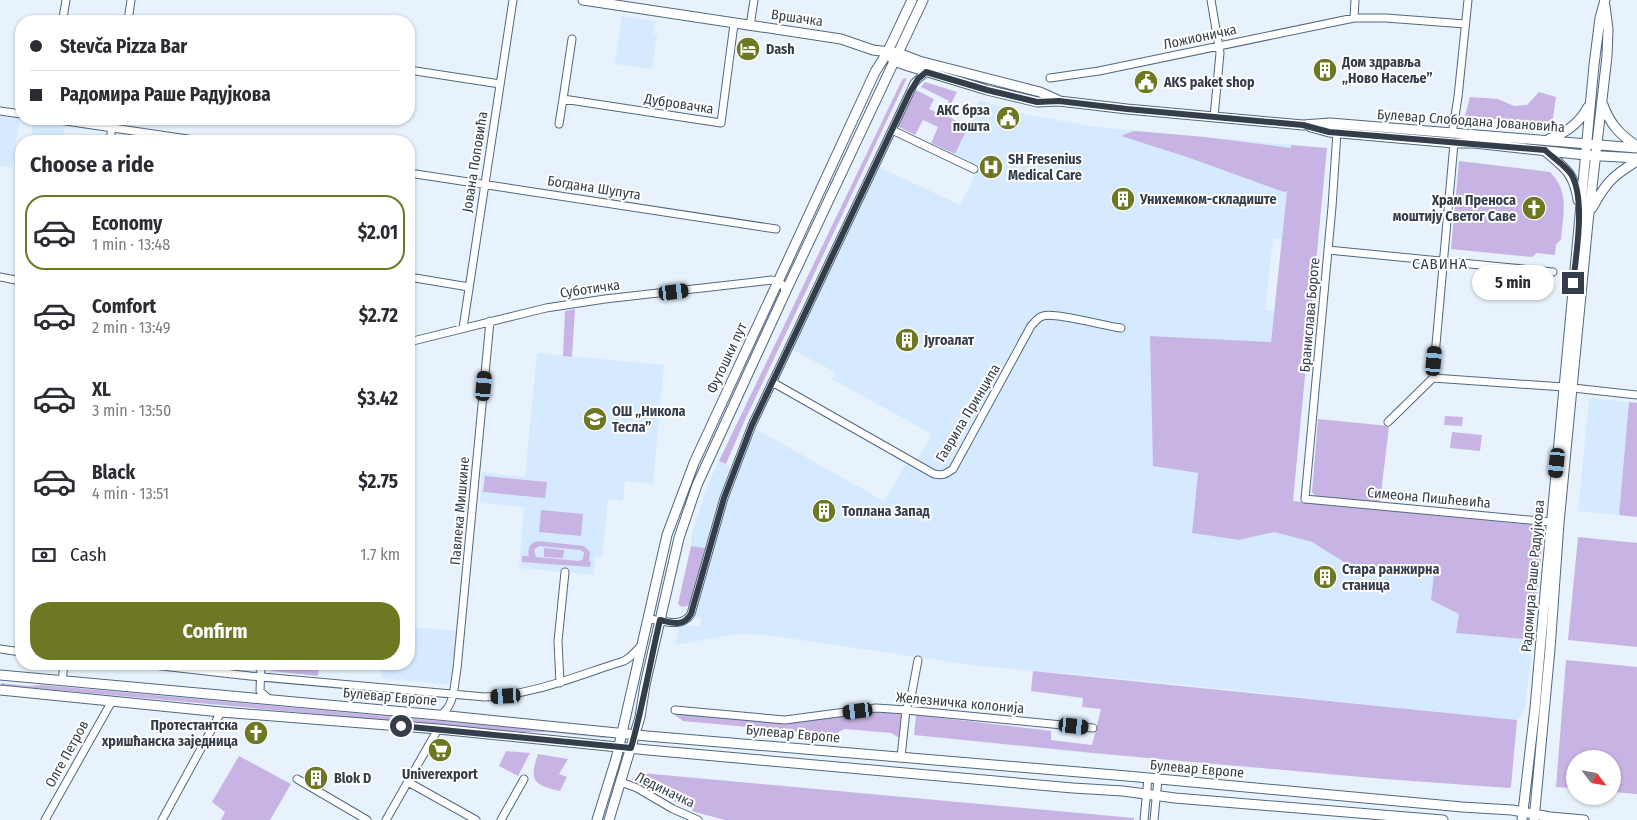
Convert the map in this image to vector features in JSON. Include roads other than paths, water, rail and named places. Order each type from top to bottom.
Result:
[{"type":"main road","name":"Вршачка","points":[[583,0],[631,4],[734,24],[830,37],[886,53]]},
{"type":"main road","name":"Футошки пут","points":[[597,820],[618,746],[667,535],[694,463],[875,72],[912,0]]},
{"type":"main road","name":"Футошки пут","points":[[609,820],[635,734],[679,538],[696,484],[923,0]]},
{"type":"main road","name":"Радомира Раше Радујкова","points":[[1534,817],[1568,388],[1584,217],[1586,143],[1598,34],[1605,2]]},
{"type":"main road","name":"Радомира Раше Радујкова","points":[[1584,217],[1596,155],[1602,103],[1608,29],[1605,2]]},
{"type":"main road","name":"Булевар Слободана Јовановића","points":[[886,53],[926,72],[1037,102],[1059,101],[1303,125],[1337,132],[1453,138],[1544,140],[1637,147]]},
{"type":"main road","name":"Булевар Слободана Јовановића","points":[[896,57],[919,61],[1040,92],[1059,101]]},
{"type":"main road","points":[[1544,140],[1560,135],[1574,126],[1584,115],[1590,103]]},
{"type":"main road","points":[[1602,103],[1610,121],[1620,133],[1637,147]]},
{"type":"main road","name":"Булевар Слободана Јовановића","points":[[1303,125],[1330,123],[1453,138],[1474,143],[1637,160]]},
{"type":"main road","points":[[1545,150],[1571,175],[1584,217]]},
{"type":"main road","points":[[1584,217],[1608,181],[1637,160]]},
{"type":"main road","name":"Радомира Раше Радујкова","points":[[1522,816],[1535,708],[1551,522],[1568,388]]},
{"type":"main road","name":"Булевар Европе","points":[[0,675],[621,733],[1148,778],[1522,816],[1584,820]]},
{"type":"main road","name":"Булевар Европе","points":[[0,690],[221,712],[438,729],[1157,796],[1443,820]]},
{"type":"street","points":[[64,15],[66,0]]},
{"type":"street","points":[[129,15],[131,0]]},
{"type":"street","name":"Јована Поповића","points":[[463,328],[513,0]]},
{"type":"street","points":[[750,26],[754,0]]},
{"type":"street","points":[[1211,0],[1220,53],[1214,117]]},
{"type":"street","points":[[1354,18],[1355,0]]},
{"type":"street","points":[[1388,422],[1433,378],[1453,138],[1453,118],[1458,96],[1468,0]]},
{"type":"street","name":"Ложионичка","points":[[1050,78],[1099,71],[1354,18],[1386,18],[1465,24]]},
{"type":"street","name":"Дубровачка","points":[[563,99],[721,123],[734,24]]},
{"type":"street","points":[[559,124],[572,39]]},
{"type":"street","points":[[415,71],[500,84]]},
{"type":"street","points":[[648,619],[679,623],[687,620],[691,614],[724,498],[752,425],[914,83],[926,72]]},
{"type":"street","points":[[0,111],[15,113]]},
{"type":"street","points":[[92,125],[160,135]]},
{"type":"street","points":[[111,135],[112,125]]},
{"type":"street","points":[[892,130],[974,169]]},
{"type":"street","name":"Бранислава Бороте","points":[[1305,499],[1337,132]]},
{"type":"street","name":"Богдана Шупута","points":[[415,174],[776,229]]},
{"type":"street","points":[[1328,250],[1553,272]]},
{"type":"street","points":[[0,277],[15,280]]},
{"type":"street","points":[[415,278],[469,287]]},
{"type":"street","name":"Суботичка","points":[[415,340],[546,308],[605,299],[772,280],[778,281]]},
{"type":"street","points":[[778,281],[785,287],[784,293]]},
{"type":"street","name":"Гаврила Принципа","points":[[772,382],[934,474],[943,475],[953,469],[1031,326],[1039,318],[1043,316],[1059,317],[1121,328]]},
{"type":"street","name":"Павлека Мишкине","points":[[440,715],[450,703],[458,669],[490,322]]},
{"type":"street","points":[[1433,378],[1637,394]]},
{"type":"street","name":"Симеона Пишћевића","points":[[1305,499],[1551,522]]},
{"type":"street","points":[[560,683],[558,641],[565,572]]},
{"type":"street","points":[[624,661],[641,646]]},
{"type":"street","points":[[0,649],[15,651]]},
{"type":"street","points":[[901,757],[906,710],[912,692],[918,660]]},
{"type":"street","points":[[624,661],[632,662],[636,672]]},
{"type":"street","name":"Булевар Европе","points":[[204,670],[260,677],[486,697],[534,691],[624,661]]},
{"type":"street","points":[[62,681],[63,670]]},
{"type":"street","points":[[261,670],[261,693],[269,700]]},
{"type":"street","points":[[250,698],[260,686]]},
{"type":"street","name":"Олге Петров","points":[[46,820],[112,701]]},
{"type":"street","points":[[450,703],[454,712],[462,717]]},
{"type":"street","name":"Железничка колонија","points":[[675,710],[785,720],[876,708],[1093,728]]},
{"type":"street","points":[[162,820],[221,712]]},
{"type":"street","points":[[386,820],[438,729]]},
{"type":"street","points":[[1144,820],[1148,778]]},
{"type":"street","points":[[297,779],[367,820]]},
{"type":"street","points":[[501,820],[524,779]]},
{"type":"street","points":[[1154,820],[1158,779]]},
{"type":"street","points":[[408,782],[476,820]]},
{"type":"street","name":"Лединачка","points":[[621,782],[637,788],[673,809],[698,820]]},
{"type":"place","name":"Dash","points":[[748,49]]},
{"type":"place","name":"Дом здравља „Ново Насеље”","points":[[1325,70]]},
{"type":"place","name":"AKS paket shop","points":[[1146,82]]},
{"type":"place","name":"АКС брза пошта","points":[[1008,118]]},
{"type":"place","name":"SH Fresenius Medical Care","points":[[991,167]]},
{"type":"place","name":"Унихемком-складиште","points":[[1123,199]]},
{"type":"place","name":"Храм Преноса моштију Светог Саве","points":[[1534,208]]},
{"type":"place","name":"Југоалат","points":[[907,340]]},
{"type":"place","name":"ОШ „Никола Тесла”","points":[[595,419]]},
{"type":"place","name":"Топлана Запад","points":[[824,511]]},
{"type":"place","name":"Стара ранжирна станица","points":[[1325,577]]},
{"type":"place","name":"Протестантска хришћанска заједница","points":[[256,733]]},
{"type":"place","name":"Univerexport","points":[[440,750]]},
{"type":"place","name":"Blok D","points":[[316,778]]},
{"type":"district","name":"САВИНА","points":[[1440,264]]}]
